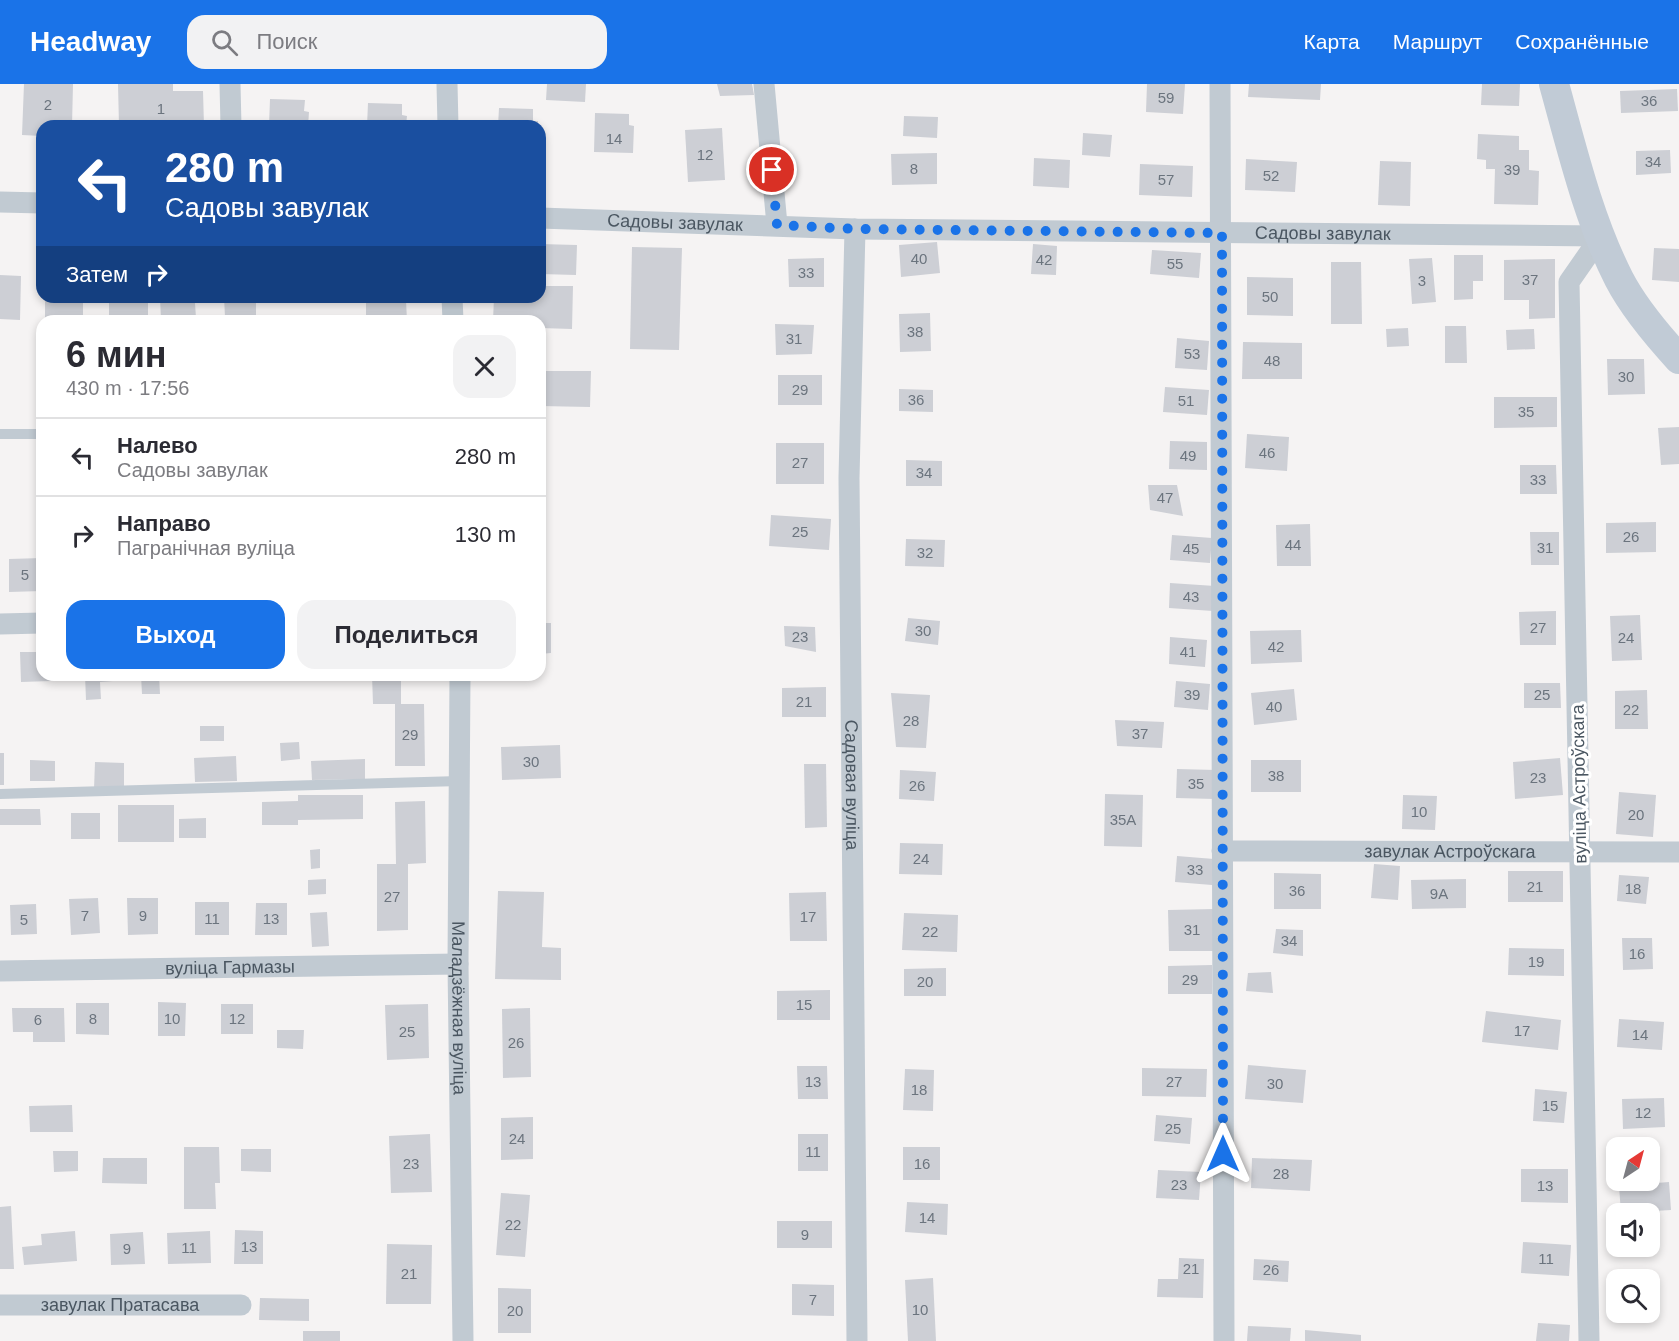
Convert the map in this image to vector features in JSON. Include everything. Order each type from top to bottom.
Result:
[{"type":"street","points":[[230,84],[231,120]]},
{"type":"street","points":[[447,84],[448,120]]},
{"type":"street","points":[[764,84],[777,225]]},
{"type":"street","points":[[1220,84],[1224,1341]]},
{"type":"street","points":[[1554,84],[1581,182],[1619,280],[1653,331],[1679,359]]},
{"type":"street","points":[[0,202],[36,204]]},
{"type":"street","name":"Садовы завулак","points":[[546,218],[855,229],[1601,236]]},
{"type":"street","name":"Садовая вуліца","points":[[855,229],[849,490],[858,1341]]},
{"type":"street","name":"вуліца Астроўскага","points":[[1589,1341],[1569,282],[1601,236]]},
{"type":"street","points":[[0,624],[36,623]]},
{"type":"street","name":"Маладзёжная вуліца","points":[[460,681],[458,964],[463,1341]]},
{"type":"street","name":"завулак Астроўскага","points":[[1222,851],[1679,852]]},
{"type":"street","name":"вуліца Гармазы","points":[[0,971],[458,964]]},
{"type":"street","name":"завулак Пратасава","points":[[0,1305],[241,1305]]},
{"type":"lane","points":[[0,434],[36,434]]},
{"type":"lane","points":[[0,794],[460,781]]},
{"type":"building","points":[[24,84],[73,84],[72,120],[36,120],[36,136],[22,135]]},
{"type":"building","points":[[118,84],[173,84],[173,91],[203,91],[204,120],[119,120]]},
{"type":"building","points":[[547,84],[586,84],[585,102],[546,100]]},
{"type":"building","points":[[717,84],[752,84],[754,95],[720,96]]},
{"type":"building","points":[[1147,84],[1185,84],[1183,114],[1146,112]]},
{"type":"building","points":[[1249,84],[1321,84],[1320,100],[1248,97]]},
{"type":"building","points":[[1482,84],[1520,84],[1519,106],[1481,105]]},
{"type":"building","points":[[1677,89],[1678,111],[1621,113],[1620,91]]},
{"type":"building","points":[[270,99],[305,100],[304,111],[309,112],[308,120],[269,120]]},
{"type":"building","points":[[368,103],[402,104],[402,115],[407,116],[407,120],[367,120]]},
{"type":"building","points":[[499,108],[533,109],[533,120],[498,120]]},
{"type":"building","points":[[595,113],[629,114],[629,125],[634,126],[633,153],[594,152]]},
{"type":"building","points":[[904,116],[938,117],[937,138],[903,136]]},
{"type":"building","points":[[722,128],[725,180],[688,182],[685,130]]},
{"type":"building","points":[[1083,133],[1112,135],[1110,157],[1082,155]]},
{"type":"building","points":[[1478,134],[1519,136],[1519,150],[1529,150],[1529,170],[1539,171],[1538,205],[1494,204],[1495,169],[1486,169],[1486,160],[1477,159]]},
{"type":"building","points":[[1670,150],[1671,173],[1636,175],[1636,151]]},
{"type":"building","points":[[937,153],[937,184],[892,185],[891,154]]},
{"type":"building","points":[[1034,158],[1070,160],[1069,188],[1033,186]]},
{"type":"building","points":[[1246,159],[1297,162],[1295,192],[1245,190]]},
{"type":"building","points":[[1380,161],[1411,162],[1410,206],[1378,205]]},
{"type":"building","points":[[1140,164],[1193,166],[1192,197],[1139,195]]},
{"type":"building","points":[[937,242],[940,273],[901,277],[899,245]]},
{"type":"building","points":[[546,244],[577,245],[576,275],[546,274]]},
{"type":"building","points":[[1033,244],[1057,246],[1056,275],[1031,274]]},
{"type":"building","points":[[632,247],[682,248],[679,350],[630,349]]},
{"type":"building","points":[[1654,248],[1679,249],[1679,282],[1652,280]]},
{"type":"building","points":[[1152,250],[1201,253],[1199,278],[1150,274]]},
{"type":"building","points":[[1454,255],[1483,255],[1483,281],[1473,281],[1473,299],[1454,300]]},
{"type":"building","points":[[824,258],[824,287],[789,287],[788,259]]},
{"type":"building","points":[[1432,258],[1436,302],[1412,304],[1409,259]]},
{"type":"building","points":[[1555,259],[1555,318],[1529,319],[1529,300],[1504,300],[1504,260]]},
{"type":"building","points":[[1331,262],[1361,262],[1362,324],[1331,324]]},
{"type":"building","points":[[0,275],[21,276],[20,320],[0,319]]},
{"type":"building","points":[[1247,277],[1293,278],[1293,316],[1247,315]]},
{"type":"building","points":[[546,286],[573,286],[572,329],[546,328],[546,315],[493,315],[494,303],[546,303]]},
{"type":"building","points":[[45,303],[83,303],[83,315],[45,315]]},
{"type":"building","points":[[109,303],[148,303],[148,315],[109,315]]},
{"type":"building","points":[[160,303],[195,303],[196,315],[161,315]]},
{"type":"building","points":[[224,303],[256,303],[256,315],[225,315]]},
{"type":"building","points":[[366,303],[406,303],[407,315],[366,315]]},
{"type":"building","points":[[930,313],[931,351],[900,352],[899,314]]},
{"type":"building","points":[[775,324],[814,325],[812,354],[776,355]]},
{"type":"building","points":[[1445,326],[1466,326],[1467,363],[1445,363]]},
{"type":"building","points":[[1408,328],[1409,346],[1387,347],[1386,329]]},
{"type":"building","points":[[1534,329],[1535,349],[1507,350],[1506,330]]},
{"type":"building","points":[[1177,338],[1209,341],[1207,370],[1175,368]]},
{"type":"building","points":[[1243,342],[1302,343],[1302,379],[1242,379]]},
{"type":"building","points":[[1607,359],[1644,359],[1645,394],[1608,395]]},
{"type":"building","points":[[546,371],[591,371],[590,407],[546,406]]},
{"type":"building","points":[[778,375],[822,375],[822,405],[778,405]]},
{"type":"building","points":[[1165,387],[1209,390],[1207,415],[1163,412]]},
{"type":"building","points":[[899,389],[933,390],[933,412],[899,411]]},
{"type":"building","points":[[1494,397],[1557,397],[1557,427],[1494,428]]},
{"type":"building","points":[[1679,427],[1679,464],[1661,465],[1658,428]]},
{"type":"building","points":[[1247,434],[1289,437],[1287,471],[1245,468]]},
{"type":"building","points":[[1170,441],[1207,442],[1207,470],[1169,469]]},
{"type":"building","points":[[776,443],[824,443],[824,484],[776,484]]},
{"type":"building","points":[[906,460],[942,461],[942,486],[906,486]]},
{"type":"building","points":[[1520,465],[1556,465],[1557,494],[1520,494]]},
{"type":"building","points":[[1148,485],[1177,485],[1183,516],[1150,510]]},
{"type":"building","points":[[771,515],[831,519],[829,550],[769,546]]},
{"type":"building","points":[[1656,522],[1656,552],[1606,553],[1606,523]]},
{"type":"building","points":[[1310,524],[1311,566],[1277,566],[1276,525]]},
{"type":"building","points":[[1530,532],[1559,532],[1559,565],[1531,565]]},
{"type":"building","points":[[1172,535],[1212,538],[1210,563],[1170,560]]},
{"type":"building","points":[[906,539],[945,540],[944,567],[905,566]]},
{"type":"building","points":[[36,558],[36,591],[9,592],[9,559]]},
{"type":"building","points":[[1170,583],[1215,586],[1213,611],[1169,608]]},
{"type":"building","points":[[1556,611],[1556,645],[1520,645],[1519,612]]},
{"type":"building","points":[[1640,615],[1642,660],[1612,661],[1610,616]]},
{"type":"building","points":[[908,618],[940,621],[938,645],[905,641]]},
{"type":"building","points":[[546,623],[551,623],[551,653],[546,653]]},
{"type":"building","points":[[784,626],[815,627],[816,652],[785,646]]},
{"type":"building","points":[[1301,630],[1302,662],[1251,664],[1250,631]]},
{"type":"building","points":[[1170,637],[1207,640],[1205,667],[1169,664]]},
{"type":"building","points":[[20,652],[36,652],[36,681],[51,681],[21,682]]},
{"type":"building","points":[[85,681],[113,681],[100,682],[101,699],[86,700]]},
{"type":"building","points":[[141,681],[159,681],[160,694],[142,694]]},
{"type":"building","points":[[372,681],[401,681],[401,704],[424,704],[425,766],[395,766],[395,704],[373,704]]},
{"type":"building","points":[[1176,681],[1210,684],[1208,710],[1174,707]]},
{"type":"building","points":[[1524,683],[1560,683],[1561,708],[1524,708]]},
{"type":"building","points":[[826,687],[826,717],[782,717],[782,688]]},
{"type":"building","points":[[1294,689],[1297,720],[1254,725],[1251,693]]},
{"type":"building","points":[[1647,690],[1648,729],[1615,729],[1615,691]]},
{"type":"building","points":[[891,693],[930,695],[926,748],[896,747]]},
{"type":"building","points":[[1115,720],[1164,722],[1162,748],[1117,746]]},
{"type":"building","points":[[200,726],[224,726],[224,741],[200,741]]},
{"type":"building","points":[[299,742],[300,759],[281,761],[280,743]]},
{"type":"building","points":[[560,745],[561,778],[502,780],[501,747]]},
{"type":"building","points":[[0,753],[4,753],[4,785],[0,785]]},
{"type":"building","points":[[236,756],[237,781],[195,782],[194,758]]},
{"type":"building","points":[[1560,758],[1563,795],[1515,799],[1513,762]]},
{"type":"building","points":[[365,759],[365,779],[312,780],[311,761]]},
{"type":"building","points":[[30,760],[55,761],[55,781],[30,781]]},
{"type":"building","points":[[1251,760],[1301,760],[1301,792],[1251,792]]},
{"type":"building","points":[[95,762],[124,763],[124,790],[94,789]]},
{"type":"building","points":[[804,764],[826,764],[827,827],[805,828]]},
{"type":"building","points":[[1177,769],[1216,770],[1215,799],[1176,798]]},
{"type":"building","points":[[900,770],[936,772],[934,801],[899,799]]},
{"type":"building","points":[[1619,792],[1656,795],[1653,837],[1616,834]]},
{"type":"building","points":[[1105,794],[1143,795],[1142,847],[1104,846]]},
{"type":"building","points":[[298,795],[363,795],[363,819],[298,820],[298,825],[262,825],[262,802],[298,801]]},
{"type":"building","points":[[1403,795],[1437,796],[1435,830],[1402,829]]},
{"type":"building","points":[[425,801],[426,863],[408,864],[408,930],[377,931],[377,864],[396,864],[395,802]]},
{"type":"building","points":[[118,805],[174,805],[174,842],[118,842]]},
{"type":"building","points":[[0,809],[40,809],[41,825],[0,825]]},
{"type":"building","points":[[71,813],[100,813],[100,839],[71,839]]},
{"type":"building","points":[[206,818],[206,838],[179,838],[179,819]]},
{"type":"building","points":[[900,843],[943,844],[942,875],[899,874]]},
{"type":"building","points":[[320,849],[320,868],[311,869],[310,850]]},
{"type":"building","points":[[1177,856],[1214,859],[1212,885],[1175,882]]},
{"type":"building","points":[[1374,864],[1400,866],[1398,900],[1371,898]]},
{"type":"building","points":[[1508,871],[1563,871],[1563,902],[1508,902]]},
{"type":"building","points":[[1274,873],[1321,874],[1321,909],[1274,909]]},
{"type":"building","points":[[1619,875],[1649,877],[1646,904],[1617,901]]},
{"type":"building","points":[[326,879],[326,894],[308,895],[308,880]]},
{"type":"building","points":[[1466,879],[1466,908],[1412,909],[1411,880]]},
{"type":"building","points":[[498,891],[544,892],[542,947],[561,948],[561,980],[495,979]]},
{"type":"building","points":[[826,892],[827,941],[790,941],[789,893]]},
{"type":"building","points":[[98,898],[100,933],[71,935],[69,899]]},
{"type":"building","points":[[127,898],[158,898],[158,934],[128,935]]},
{"type":"building","points":[[195,902],[229,902],[229,935],[195,935]]},
{"type":"building","points":[[256,903],[287,903],[287,935],[255,935]]},
{"type":"building","points":[[36,904],[37,934],[11,935],[10,905]]},
{"type":"building","points":[[1215,909],[1216,951],[1169,951],[1168,910]]},
{"type":"building","points":[[327,912],[329,946],[312,947],[310,913]]},
{"type":"building","points":[[904,913],[958,915],[957,952],[902,950]]},
{"type":"building","points":[[1276,929],[1303,930],[1303,956],[1273,953]]},
{"type":"building","points":[[1622,938],[1652,938],[1653,969],[1623,970]]},
{"type":"building","points":[[1509,948],[1564,949],[1564,976],[1508,975]]},
{"type":"building","points":[[1212,965],[1212,994],[1168,994],[1168,966]]},
{"type":"building","points":[[946,968],[946,996],[904,996],[904,969]]},
{"type":"building","points":[[1271,972],[1273,993],[1246,991],[1248,973]]},
{"type":"building","points":[[830,990],[830,1020],[777,1020],[777,991]]},
{"type":"building","points":[[158,1002],[186,1003],[185,1036],[158,1036]]},
{"type":"building","points":[[76,1003],[109,1003],[109,1035],[76,1034]]},
{"type":"building","points":[[221,1004],[253,1004],[253,1034],[221,1034]]},
{"type":"building","points":[[428,1004],[429,1058],[387,1060],[385,1005]]},
{"type":"building","points":[[12,1008],[64,1008],[65,1042],[33,1042],[33,1032],[13,1032]]},
{"type":"building","points":[[530,1008],[531,1077],[503,1078],[502,1009]]},
{"type":"building","points":[[1486,1011],[1561,1020],[1558,1050],[1482,1042]]},
{"type":"building","points":[[1619,1019],[1664,1022],[1662,1050],[1617,1047]]},
{"type":"building","points":[[277,1030],[304,1030],[303,1049],[277,1048]]},
{"type":"building","points":[[1248,1065],[1306,1070],[1303,1103],[1245,1099]]},
{"type":"building","points":[[797,1066],[827,1066],[828,1099],[798,1099]]},
{"type":"building","points":[[1142,1068],[1207,1069],[1206,1097],[1142,1096]]},
{"type":"building","points":[[905,1069],[934,1070],[933,1111],[903,1110]]},
{"type":"building","points":[[1535,1089],[1567,1092],[1564,1123],[1533,1121]]},
{"type":"building","points":[[1664,1098],[1665,1127],[1623,1129],[1622,1099]]},
{"type":"building","points":[[72,1105],[73,1132],[30,1132],[29,1106]]},
{"type":"building","points":[[1156,1115],[1192,1118],[1190,1144],[1154,1141]]},
{"type":"building","points":[[533,1117],[533,1159],[501,1160],[501,1118]]},
{"type":"building","points":[[430,1134],[432,1192],[391,1193],[389,1136]]},
{"type":"building","points":[[798,1134],[828,1134],[828,1171],[798,1171]]},
{"type":"building","points":[[184,1147],[219,1147],[220,1183],[215,1183],[216,1209],[184,1209]]},
{"type":"building","points":[[903,1147],[940,1147],[940,1180],[903,1180]]},
{"type":"building","points":[[241,1149],[271,1149],[271,1172],[241,1171]]},
{"type":"building","points":[[53,1151],[78,1151],[78,1171],[54,1172]]},
{"type":"building","points":[[103,1158],[147,1158],[147,1184],[102,1183]]},
{"type":"building","points":[[1252,1158],[1312,1160],[1310,1191],[1251,1188]]},
{"type":"building","points":[[1521,1169],[1568,1169],[1568,1203],[1521,1202]]},
{"type":"building","points":[[1158,1170],[1201,1172],[1199,1200],[1156,1198]]},
{"type":"building","points":[[1669,1182],[1671,1210],[1660,1211],[1660,1203],[1620,1203],[1619,1191],[1660,1191],[1660,1183]]},
{"type":"building","points":[[501,1193],[530,1195],[525,1257],[496,1255]]},
{"type":"building","points":[[907,1202],[948,1204],[947,1235],[905,1232]]},
{"type":"building","points":[[11,1206],[14,1269],[0,1269],[0,1207]]},
{"type":"building","points":[[777,1221],[832,1221],[832,1248],[777,1248]]},
{"type":"building","points":[[235,1230],[263,1231],[263,1264],[234,1264]]},
{"type":"building","points":[[75,1231],[77,1261],[24,1265],[22,1247],[42,1245],[41,1234]]},
{"type":"building","points":[[210,1231],[211,1263],[168,1264],[167,1233]]},
{"type":"building","points":[[143,1232],[145,1264],[111,1265],[110,1234]]},
{"type":"building","points":[[1523,1242],[1571,1245],[1569,1276],[1521,1273]]},
{"type":"building","points":[[387,1244],[432,1245],[431,1304],[386,1304]]},
{"type":"building","points":[[1179,1258],[1204,1259],[1203,1298],[1157,1297],[1158,1279],[1178,1279]]},
{"type":"building","points":[[1254,1259],[1289,1261],[1288,1282],[1253,1280]]},
{"type":"building","points":[[933,1278],[936,1341],[908,1341],[905,1280]]},
{"type":"building","points":[[792,1284],[834,1285],[834,1316],[792,1315]]},
{"type":"building","points":[[498,1288],[531,1289],[531,1333],[498,1333]]},
{"type":"building","points":[[260,1298],[309,1299],[309,1321],[259,1320]]},
{"type":"building","points":[[1538,1323],[1570,1325],[1569,1341],[1536,1341]]},
{"type":"building","points":[[1248,1326],[1291,1328],[1290,1341],[1247,1341]]},
{"type":"building","points":[[1305,1330],[1361,1335],[1361,1341],[1305,1341]]},
{"type":"building","points":[[303,1331],[340,1331],[340,1341],[303,1341]]},
{"type":"route","points":[[772,170],[777,225],[855,229],[1222,233],[1223,1154]]}]
